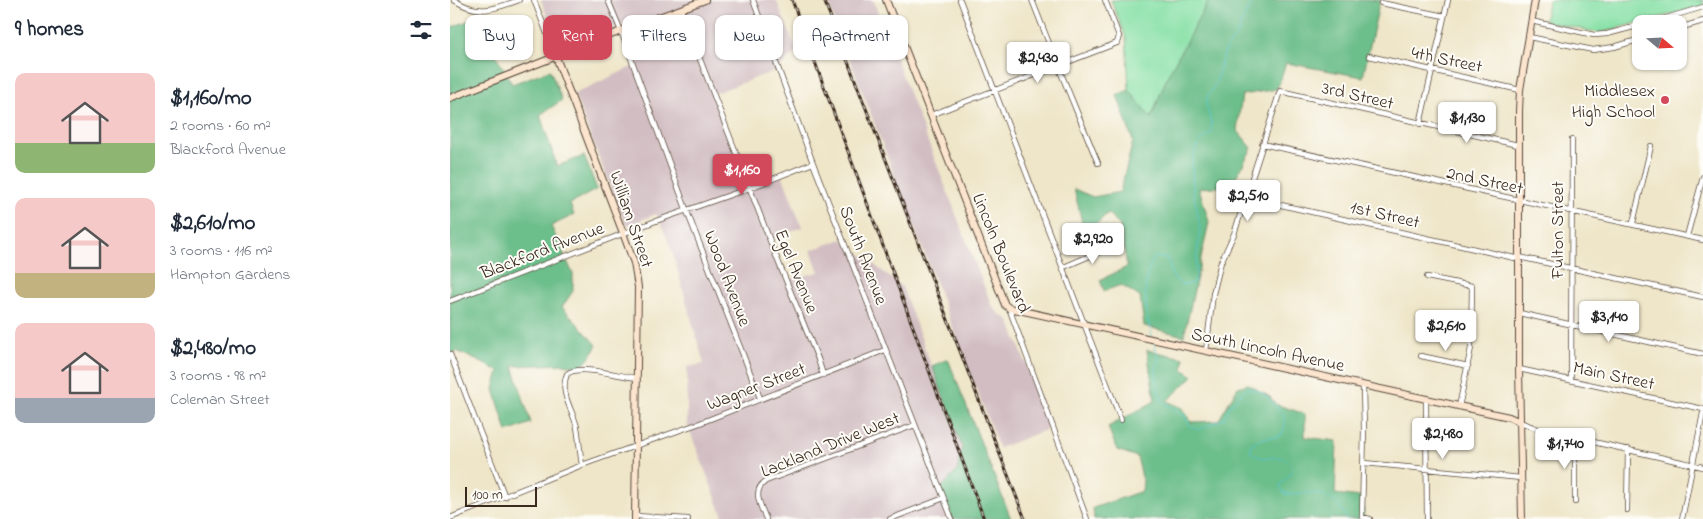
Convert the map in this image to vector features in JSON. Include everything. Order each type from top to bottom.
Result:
[{"type":"main road","points":[[612,35],[705,0]]},
{"type":"main road","name":"Lincoln Boulevard","points":[[886,0],[1005,305],[1008,308]]},
{"type":"main road","points":[[1522,519],[1518,145],[1520,90],[1535,0]]},
{"type":"main road","points":[[450,98],[548,60]]},
{"type":"main road","name":"William Street","points":[[557,60],[634,263],[638,287],[635,518]]},
{"type":"main road","name":"South Lincoln Avenue","points":[[1008,308],[1509,418],[1520,422]]},
{"type":"street","points":[[454,0],[473,10],[491,10],[519,0]]},
{"type":"street","name":"William Street","points":[[534,0],[543,23]]},
{"type":"street","name":"Wood Avenue","points":[[608,0],[686,209],[760,398]]},
{"type":"street","name":"South Avenue","points":[[753,0],[813,163],[952,519]]},
{"type":"street","points":[[960,0],[1064,267],[1121,420]]},
{"type":"street","points":[[1032,0],[1098,163]]},
{"type":"street","points":[[931,115],[1114,45],[1118,41],[1119,36],[1105,0]]},
{"type":"street","points":[[1420,124],[1448,0]]},
{"type":"street","points":[[1380,3],[1444,16]]},
{"type":"street","points":[[1676,15],[1703,7]]},
{"type":"street","name":"Egel Avenue","points":[[681,10],[818,358],[823,375]]},
{"type":"street","points":[[1531,21],[1594,35],[1620,32],[1632,28]]},
{"type":"street","points":[[1688,25],[1703,21]]},
{"type":"street","points":[[1529,37],[1593,50],[1632,42]]},
{"type":"street","name":"4th Street","points":[[1369,56],[1520,90]]},
{"type":"street","name":"3rd Street","points":[[1262,144],[1280,91],[1518,145]]},
{"type":"street","name":"Fulton Street","points":[[1571,380],[1572,140]]},
{"type":"street","points":[[1206,351],[1213,294],[1221,262],[1234,234],[1262,144]]},
{"type":"street","name":"2nd Street","points":[[1262,144],[1703,240]]},
{"type":"street","points":[[1633,224],[1651,146]]},
{"type":"street","name":"Blackford Avenue","points":[[450,302],[623,233],[686,209],[750,188],[813,163]]},
{"type":"street","points":[[1687,236],[1703,177]]},
{"type":"street","name":"1st Street","points":[[1246,197],[1703,297]]},
{"type":"street","points":[[1064,267],[1115,245]]},
{"type":"street","points":[[1427,276],[1472,286],[1471,348],[1459,407]]},
{"type":"street","name":"Lincoln Boulevard","points":[[1008,308],[1086,519]]},
{"type":"street","points":[[1519,313],[1703,354]]},
{"type":"street","points":[[1421,316],[1472,327]]},
{"type":"street","name":"Wagner Street","points":[[450,518],[582,465],[886,350]]},
{"type":"street","points":[[450,354],[505,497]]},
{"type":"street","points":[[1421,356],[1468,366]]},
{"type":"street","name":"Main Street","points":[[1519,369],[1703,409]]},
{"type":"street","points":[[582,465],[577,429],[564,392],[564,382],[568,372],[588,371],[636,378]]},
{"type":"street","points":[[1363,386],[1364,463],[1362,518],[1370,519]]},
{"type":"street","points":[[1426,400],[1427,519]]},
{"type":"street","points":[[1682,519],[1703,413]]},
{"type":"street","points":[[1520,422],[1541,430],[1703,467]]},
{"type":"street","name":"Lackland Drive West","points":[[766,519],[757,496],[760,484],[915,425]]},
{"type":"street","points":[[1575,438],[1575,502]]},
{"type":"street","points":[[1627,510],[1628,450]]},
{"type":"street","points":[[1364,463],[1521,478]]},
{"type":"street","points":[[890,519],[944,498]]},
{"type":"street","points":[[635,518],[688,519]]},
{"type":"shaded area","points":[[541,0],[776,0],[782,15],[715,15],[715,60],[783,60],[783,17],[793,41],[793,55],[777,70],[712,94],[748,185],[781,172],[802,227],[770,240],[786,280],[819,272],[811,250],[842,239],[902,287],[962,447],[957,471],[940,489],[951,519],[724,519],[687,424],[687,367],[704,364],[672,251],[656,214],[626,226],[574,94],[638,64],[637,60],[705,60],[705,15],[622,15],[622,25],[612,29],[612,15],[547,15]]},
{"type":"shaded area","points":[[827,0],[873,0],[879,15],[833,15]]},
{"type":"shaded area","points":[[850,60],[896,60],[991,304],[999,314],[1009,320],[1051,428],[999,448]]},
{"type":"green space","points":[[1111,0],[1209,0],[1168,75],[1151,118],[1129,90],[1126,38]]},
{"type":"green space","points":[[1209,0],[1380,0],[1363,77],[1286,63],[1277,89],[1242,95],[1237,130],[1252,148],[1231,186],[1199,188],[1209,222],[1184,336],[1144,326],[1140,297],[1121,285],[1104,291],[1100,280],[1127,267],[1120,226],[1108,213],[1094,226],[1083,226],[1074,189],[1093,197],[1120,192],[1133,141],[1117,95],[1129,90],[1151,118],[1168,75]]},
{"type":"green space","points":[[1549,0],[1703,0],[1703,6],[1668,15],[1632,15],[1632,24],[1599,33],[1544,21]]},
{"type":"green space","points":[[465,22],[465,60],[499,60],[512,84],[550,70],[562,100],[540,115],[557,166],[584,156],[597,189],[570,204],[574,215],[551,226],[573,274],[573,291],[562,307],[597,345],[582,365],[513,366],[531,423],[507,432],[494,389],[499,371],[457,351],[450,357],[450,28]]},
{"type":"green space","points":[[1147,350],[1184,358],[1183,369],[1193,376],[1167,401],[1183,408],[1191,422],[1218,421],[1238,387],[1248,384],[1270,397],[1275,404],[1305,414],[1305,437],[1337,441],[1335,494],[1360,497],[1364,512],[1363,519],[1094,519],[1093,508],[1142,491],[1143,481],[1137,457],[1117,450],[1108,427],[1155,401]]},
{"type":"green space","points":[[948,359],[1011,519],[951,519],[940,489],[957,471],[962,447],[932,366]]},
{"type":"waterway","points":[[1152,337],[1146,307],[1146,285],[1147,275],[1155,257],[1167,258],[1172,275],[1180,284],[1185,285],[1194,282],[1196,276],[1200,227],[1193,190],[1192,162],[1200,141],[1211,134],[1212,124],[1206,104],[1208,95],[1216,84],[1226,49],[1237,35],[1241,23],[1254,0]]},
{"type":"waterway","points":[[1154,343],[1159,359],[1156,371],[1159,395],[1166,404],[1185,416],[1190,426],[1199,430],[1224,418],[1231,404],[1247,388],[1260,391],[1283,414],[1285,426],[1282,434],[1277,437],[1263,438],[1252,443],[1250,452],[1263,458],[1281,458],[1290,464],[1293,468],[1280,486],[1285,494],[1313,493],[1329,497],[1341,509],[1347,519]]},
{"type":"railway","points":[[792,0],[984,519]]},
{"type":"railway","points":[[824,0],[1025,519]]},
{"type":"place","name":"Middlesex High School","points":[[1665,100]]}]
